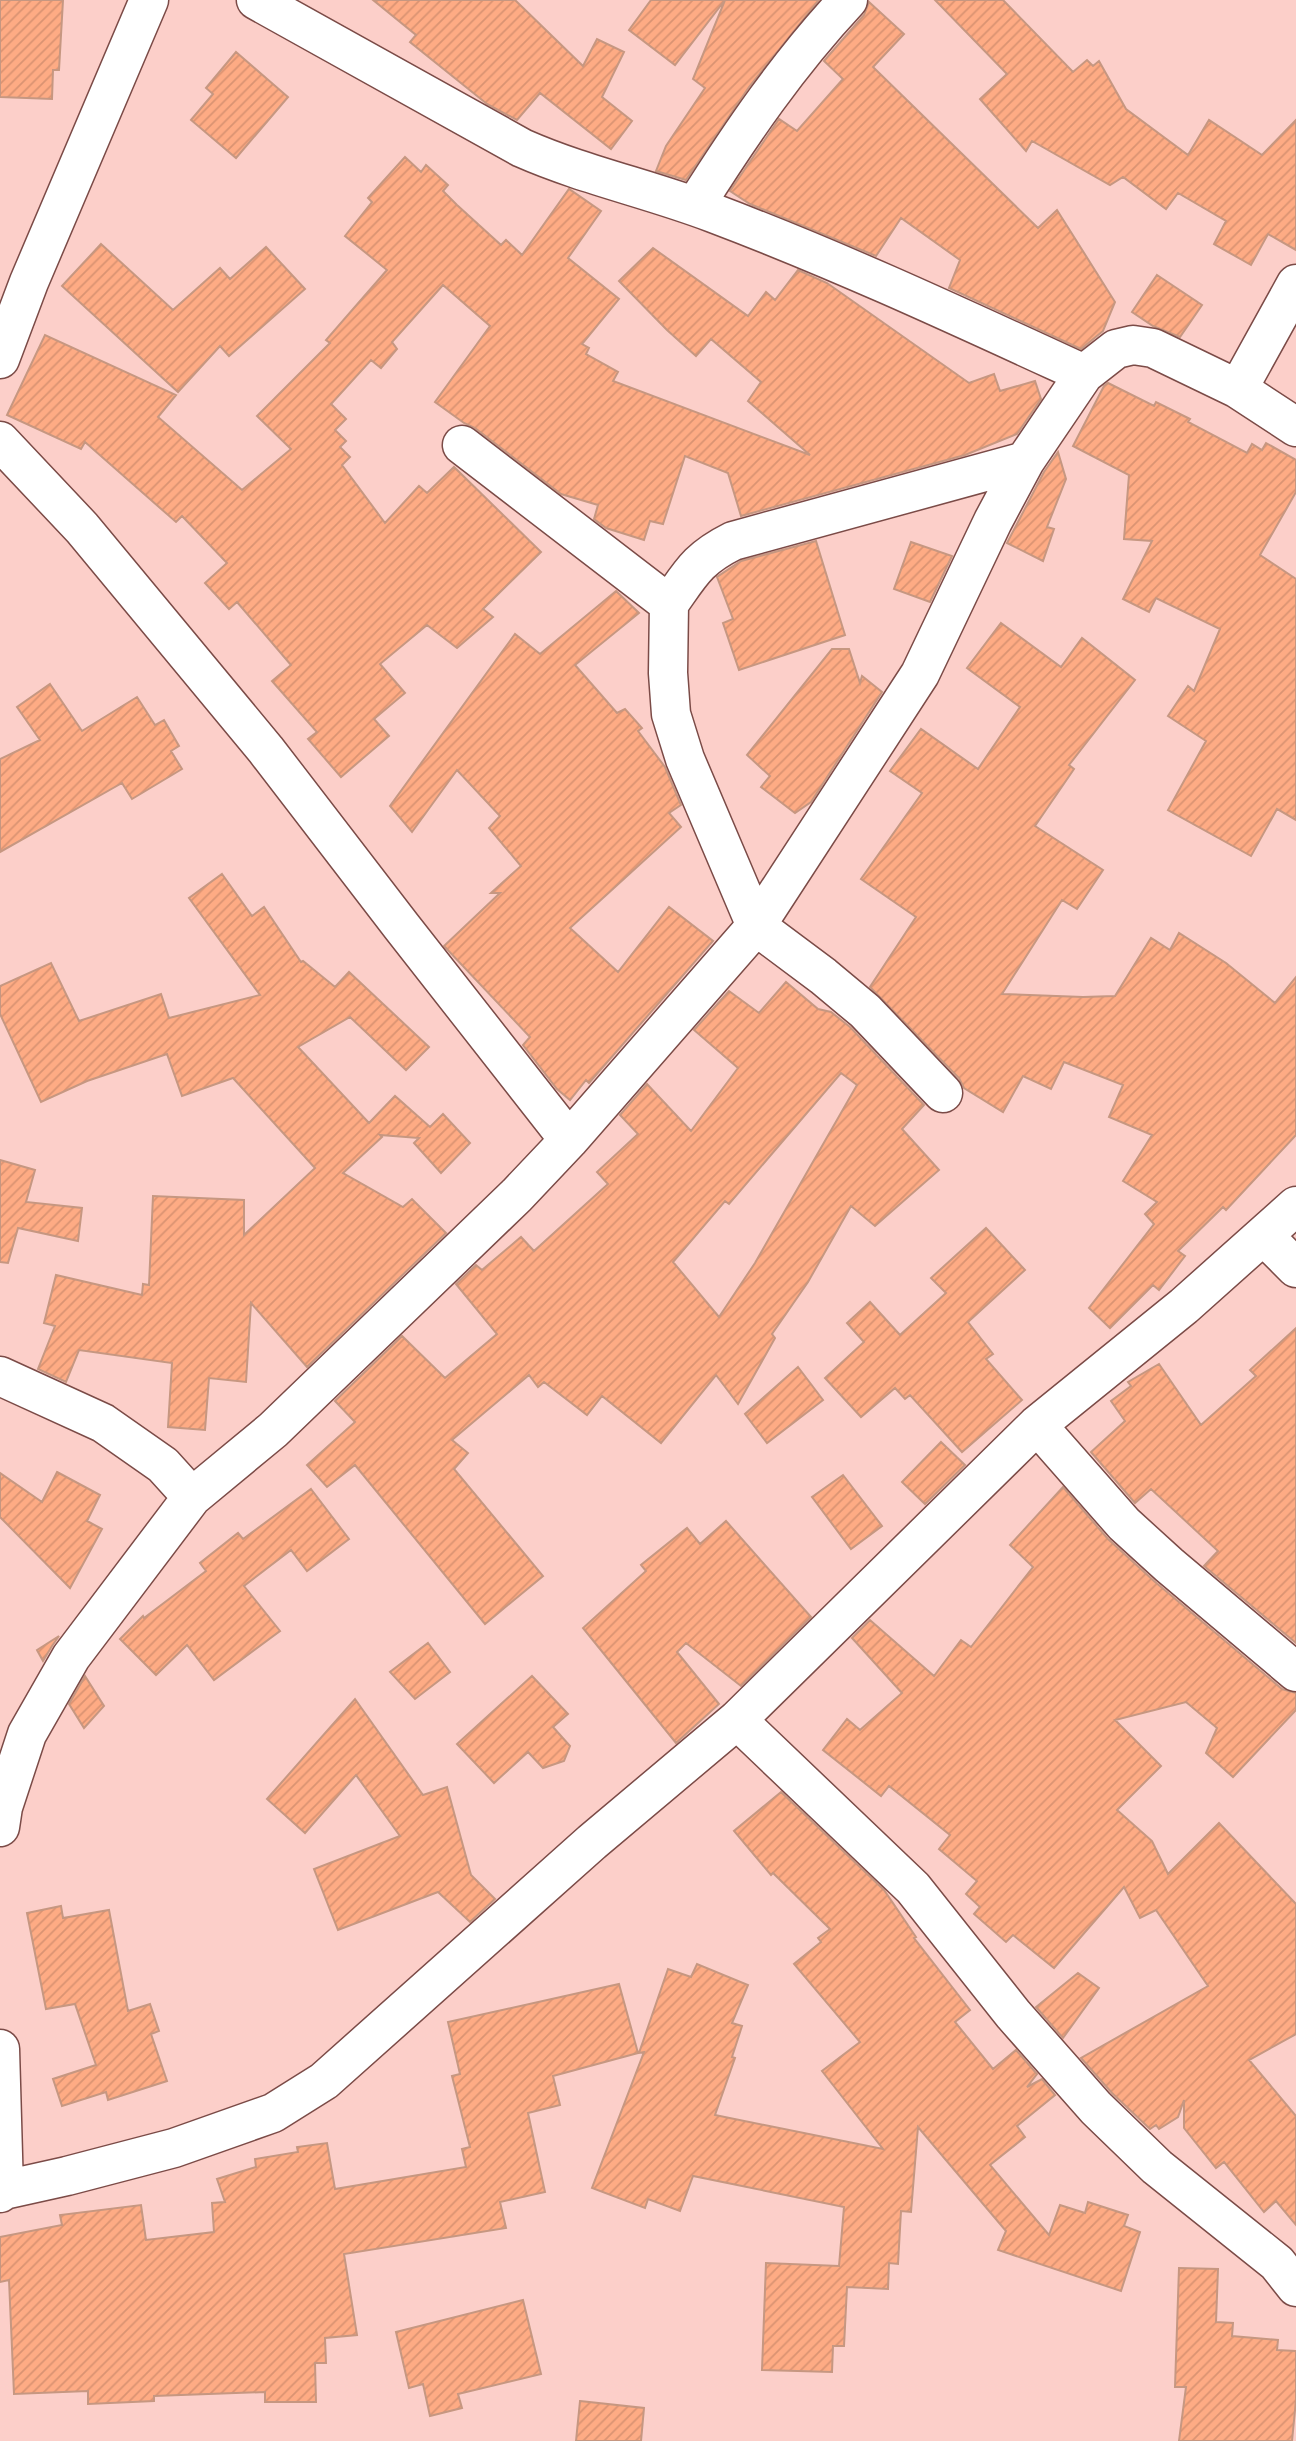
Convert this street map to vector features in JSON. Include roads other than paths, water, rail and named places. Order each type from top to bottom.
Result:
[{"type":"street","points":[[0,359],[29,282],[149,0]]},
{"type":"street","points":[[257,0],[522,148],[547,159],[695,206],[814,252],[1084,374]]},
{"type":"street","points":[[695,206],[737,139],[787,70],[848,0]]},
{"type":"street","points":[[1238,389],[1296,284]]},
{"type":"street","points":[[0,1827],[3,1807],[27,1734],[71,1657],[192,1497],[273,1430],[507,1205],[569,1140],[756,926],[920,674],[993,521],[1025,461],[1084,374],[1116,349],[1133,345],[1153,348],[1238,389],[1296,427]]},
{"type":"street","points":[[0,441],[82,528],[266,750],[569,1140]]},
{"type":"street","points":[[462,445],[669,604]]},
{"type":"street","points":[[943,1093],[865,1011],[824,976],[756,926],[685,759],[671,714],[668,674],[669,604],[697,563],[733,541],[1025,461]]},
{"type":"street","points":[[0,2049],[2,2191],[174,2148],[273,2113],[324,2081],[592,1842],[737,1720],[1037,1424],[1184,1306],[1296,1206]]},
{"type":"street","points":[[1264,1236],[1296,1268]]},
{"type":"street","points":[[0,1376],[103,1423],[163,1465],[192,1497]]},
{"type":"street","points":[[1037,1424],[1124,1524],[1296,1672]]},
{"type":"street","points":[[737,1720],[913,1888],[1013,2014],[1096,2108],[1157,2167],[1276,2263],[1296,2287]]}]
